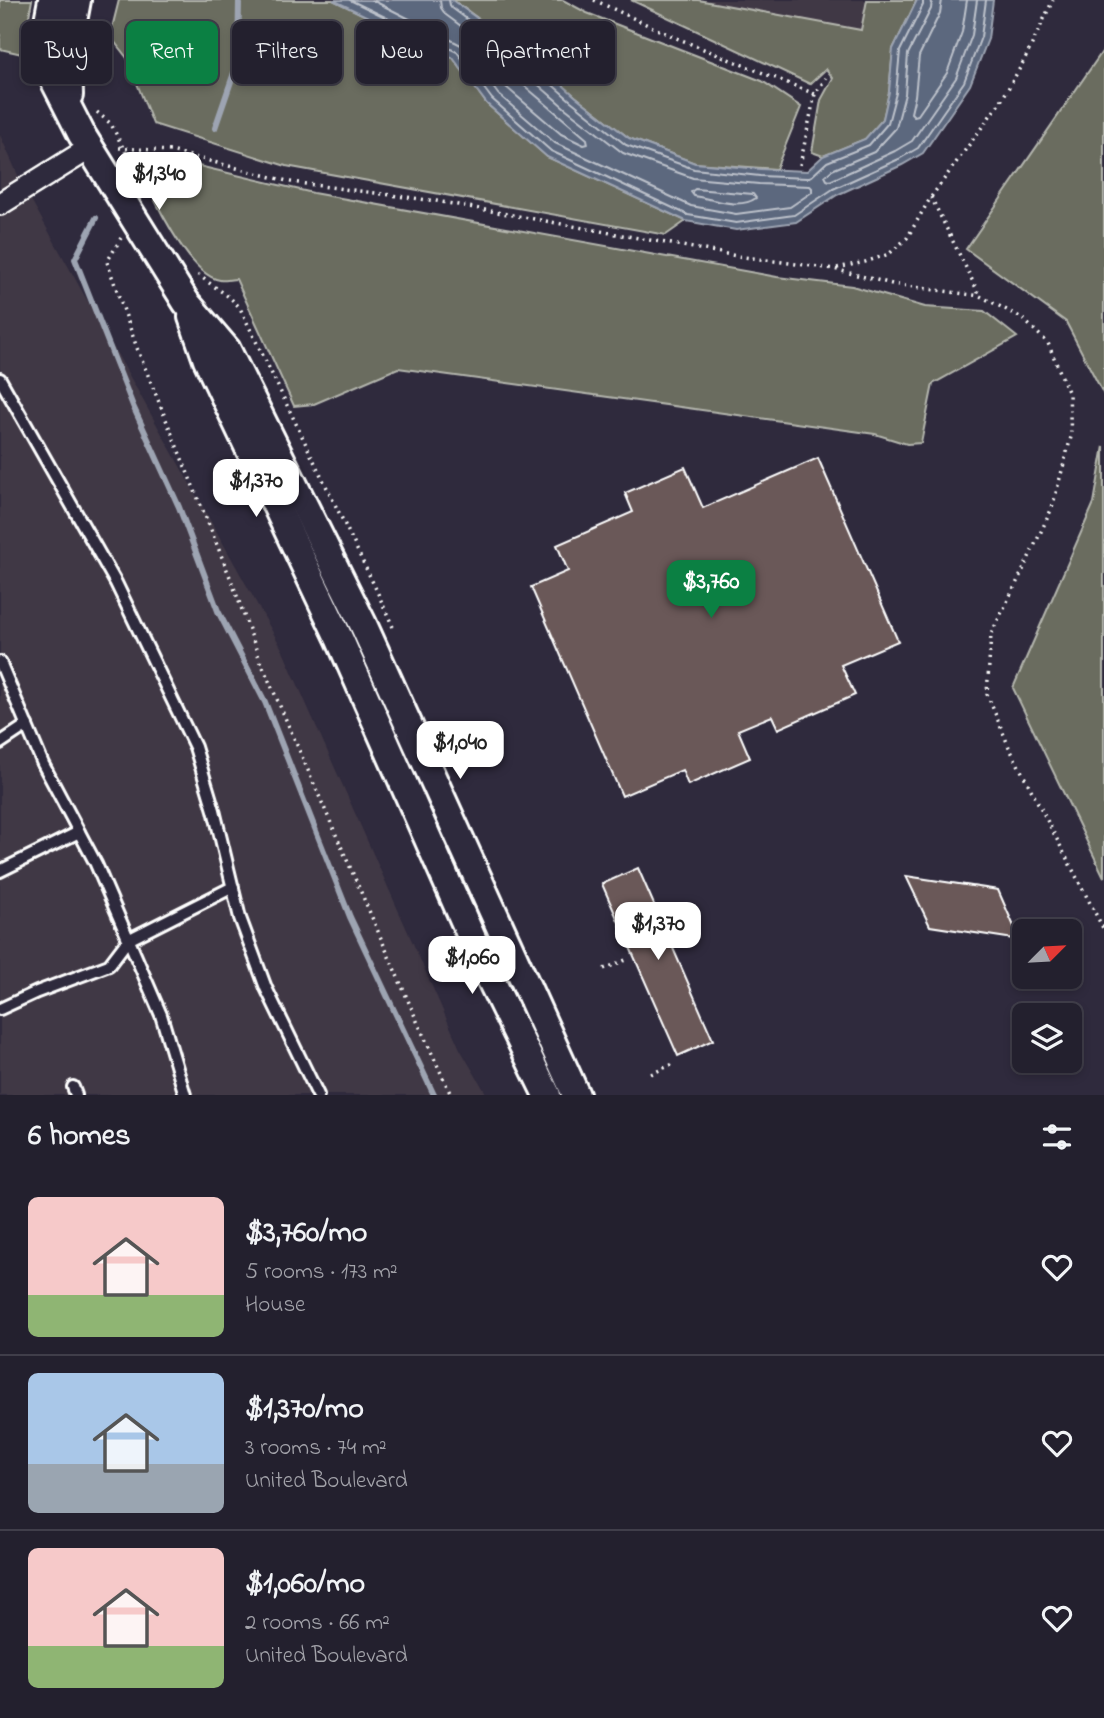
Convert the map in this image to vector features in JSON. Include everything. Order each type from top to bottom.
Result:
[{"type":"street","points":[[52,0],[47,42],[53,78],[90,148],[187,302],[227,350],[363,625],[576,1095]]},
{"type":"street","points":[[71,115],[68,48],[77,0]]},
{"type":"street","points":[[0,204],[90,148]]},
{"type":"street","points":[[187,302],[207,360],[340,640],[486,970],[547,1095]]},
{"type":"lane","points":[[0,379],[116,583],[195,747],[215,810],[240,918],[266,988],[318,1095]]},
{"type":"lane","points":[[0,662],[43,764],[96,864],[161,1015],[185,1095]]},
{"type":"lane","points":[[0,743],[27,725]]},
{"type":"lane","points":[[0,871],[79,832]]},
{"type":"lane","points":[[0,1009],[109,965],[128,940],[233,887]]},
{"type":"path","points":[[594,0],[674,37],[815,94]]},
{"type":"path","points":[[834,269],[889,254],[907,238],[931,197],[1001,101],[1025,59],[1053,0]]},
{"type":"path","points":[[800,165],[815,94],[826,78]]},
{"type":"path","points":[[111,124],[144,189]]},
{"type":"path","points":[[90,148],[171,151],[291,182],[436,201],[737,256],[834,269],[892,284],[980,296],[1021,318],[1048,343],[1069,394],[1071,437],[1052,508],[991,634],[987,694],[1009,747],[1104,930]]},
{"type":"path","points":[[931,197],[980,296]]},
{"type":"path","points":[[141,228],[120,240],[107,262],[137,348],[232,582],[260,660],[416,1021],[451,1095]]},
{"type":"path","points":[[193,270],[231,297],[240,308]]},
{"type":"path","points":[[604,969],[628,959]]},
{"type":"path","points":[[651,1074],[673,1064]]},
{"type":"shaded area","points":[[698,0],[867,0],[861,30]]},
{"type":"shaded area","points":[[0,135],[21,182],[281,647],[460,1049],[487,1095],[0,1095]]},
{"type":"green space","points":[[0,0],[32,0],[28,21],[21,21],[21,54],[0,49]]},
{"type":"green space","points":[[119,0],[333,0],[376,21],[356,21],[356,84],[447,84],[447,55],[453,58],[461,69],[461,84],[472,84],[487,104],[547,157],[686,221],[666,235],[286,166],[153,124],[137,84],[218,84],[218,21],[126,21],[126,57],[112,39]]},
{"type":"green space","points":[[453,0],[563,0],[608,21],[482,21]]},
{"type":"green space","points":[[631,0],[698,0],[861,30],[867,0],[917,0],[893,49],[889,92],[883,119],[865,139],[823,156],[812,152],[821,100],[833,78],[826,69],[810,84]]},
{"type":"green space","points":[[615,24],[762,81],[801,107],[776,169],[695,163],[629,138],[562,84],[615,84]]},
{"type":"green space","points":[[1104,49],[1104,395],[1066,322],[966,249]]},
{"type":"green space","points":[[160,158],[313,193],[777,277],[852,286],[925,307],[984,311],[1017,337],[933,384],[921,443],[907,444],[875,434],[398,368],[314,404],[294,406],[236,279],[220,280],[208,275],[184,250],[162,214],[140,167]]},
{"type":"green space","points":[[1104,446],[1104,877],[1013,688],[1094,503]]},
{"type":"water","points":[[333,0],[452,0],[481,21],[461,21],[461,69],[453,58],[447,55],[447,21],[376,21]]},
{"type":"water","points":[[917,0],[993,0],[988,39],[970,85],[923,153],[837,195],[796,222],[736,230],[686,221],[547,157],[487,104],[472,84],[562,84],[629,138],[695,163],[807,171],[823,156],[865,139],[883,119],[889,92],[893,49]]},
{"type":"building","points":[[818,458],[898,641],[841,665],[855,695],[778,729],[772,716],[738,730],[750,758],[688,785],[682,770],[622,796],[531,587],[568,571],[557,545],[633,512],[625,493],[685,467],[703,508]]},
{"type":"building","points":[[638,868],[713,1040],[678,1056],[602,884]]},
{"type":"building","points":[[906,876],[998,890],[1012,922],[1012,939],[930,926]]},
{"type":"waterway","points":[[215,128],[238,61],[239,0]]},
{"type":"waterway","points":[[96,218],[75,259],[133,406],[179,507],[218,611],[265,702],[350,917],[434,1095]]}]
